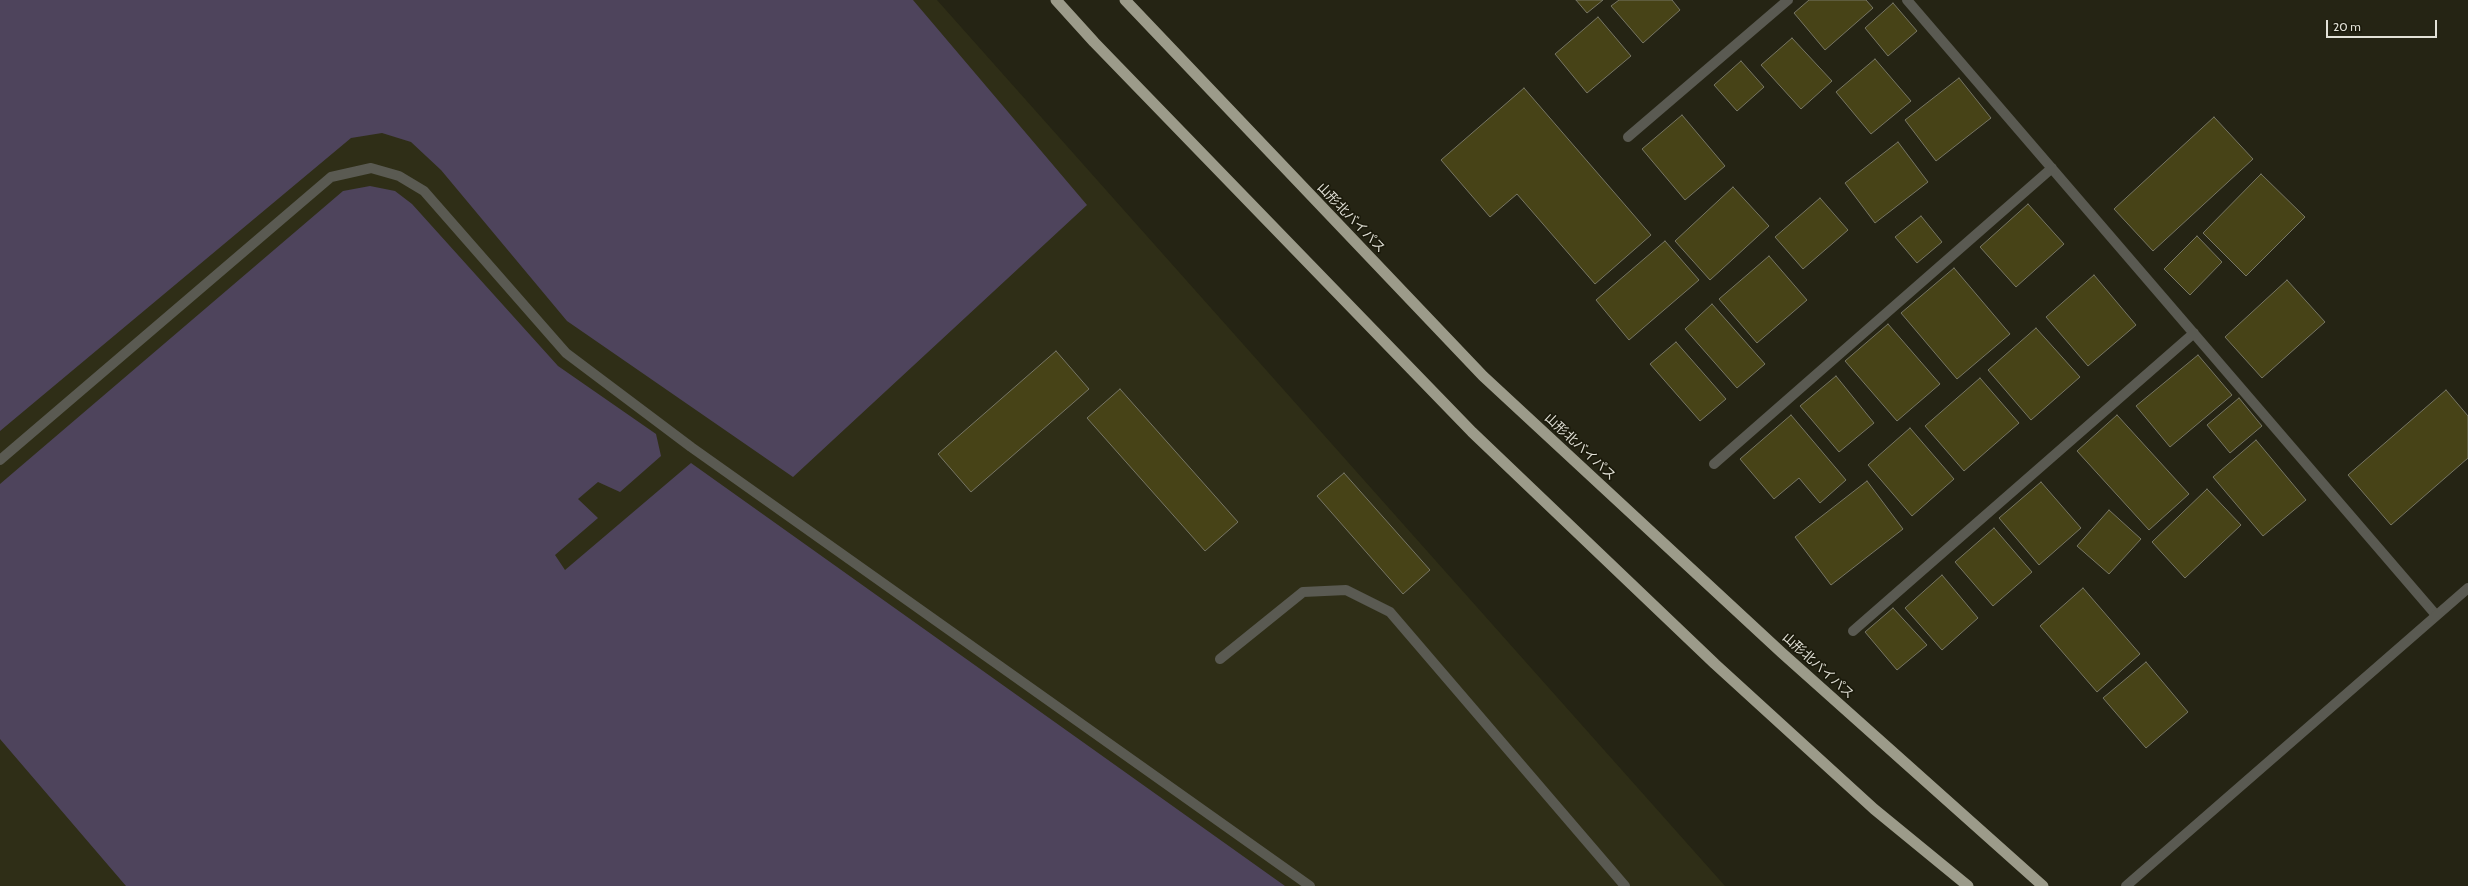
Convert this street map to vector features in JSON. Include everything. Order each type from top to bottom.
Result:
[{"type":"highway","points":[[1056,0],[1094,42],[1472,432],[1715,664],[1874,809],[1968,886]]},
{"type":"highway","name":"山形北バイパス","points":[[1125,0],[1483,376],[1782,653],[2043,886]]},
{"type":"street","points":[[1628,137],[1788,0]]},
{"type":"street","points":[[1907,0],[2436,616]]},
{"type":"street","points":[[0,460],[331,177],[371,168],[400,176],[424,191],[566,353],[691,447],[1310,886]]},
{"type":"street","points":[[1714,464],[2052,168]]},
{"type":"street","points":[[1853,631],[2194,333]]},
{"type":"street","points":[[2126,886],[2468,588]]},
{"type":"street","points":[[1220,659],[1303,592],[1346,590],[1390,612],[1625,886]]},
{"type":"shaded area","points":[[0,0],[937,0],[1725,886],[0,886]]},
{"type":"shaded area","points":[[0,0],[913,0],[1087,205],[793,477],[567,321],[441,170],[411,142],[382,133],[351,138],[0,431]]},
{"type":"shaded area","points":[[370,186],[395,191],[412,204],[558,366],[656,434],[661,456],[620,492],[598,482],[578,499],[598,518],[555,555],[565,570],[691,463],[1285,886],[126,886],[0,739],[0,484],[343,191]]},
{"type":"building","points":[[1576,0],[1603,0],[1587,13]]},
{"type":"building","points":[[1619,0],[1672,0],[1680,10],[1643,43],[1611,6]]},
{"type":"building","points":[[1809,0],[1866,0],[1873,8],[1825,50],[1794,13]]},
{"type":"building","points":[[1893,3],[1917,31],[1888,56],[1865,28]]},
{"type":"building","points":[[1598,17],[1631,56],[1587,93],[1555,54]]},
{"type":"building","points":[[1792,38],[1832,81],[1801,109],[1761,65]]},
{"type":"building","points":[[1875,59],[1911,101],[1871,134],[1836,92]]},
{"type":"building","points":[[1741,61],[1764,87],[1737,111],[1714,85]]},
{"type":"building","points":[[1959,78],[1991,118],[1936,161],[1905,120]]},
{"type":"building","points":[[1524,88],[1651,235],[1595,284],[1517,194],[1490,217],[1441,160]]},
{"type":"building","points":[[1682,115],[1725,166],[1685,200],[1642,149]]},
{"type":"building","points":[[2214,117],[2253,159],[2153,251],[2114,209]]},
{"type":"building","points":[[1898,142],[1928,182],[1875,223],[1845,183]]},
{"type":"building","points":[[2261,174],[2305,217],[2246,276],[2203,233]]},
{"type":"building","points":[[1733,187],[1769,226],[1710,280],[1675,241]]},
{"type":"building","points":[[1820,198],[1848,230],[1803,269],[1775,237]]},
{"type":"building","points":[[2028,204],[2064,244],[2016,287],[1980,247]]},
{"type":"building","points":[[1921,216],[1942,242],[1917,263],[1895,237]]},
{"type":"building","points":[[2197,236],[2222,262],[2190,295],[2164,269]]},
{"type":"building","points":[[1665,241],[1699,280],[1629,340],[1596,300]]},
{"type":"building","points":[[1769,256],[1807,300],[1757,343],[1719,299]]},
{"type":"building","points":[[1954,268],[2010,334],[1957,379],[1901,313]]},
{"type":"building","points":[[2094,275],[2136,325],[2088,366],[2046,317]]},
{"type":"building","points":[[2287,280],[2325,322],[2262,378],[2225,337]]},
{"type":"building","points":[[1712,304],[1765,364],[1737,388],[1685,329]]},
{"type":"building","points":[[1888,324],[1940,384],[1897,421],[1845,361]]},
{"type":"building","points":[[2036,328],[2080,377],[2031,420],[1988,370]]},
{"type":"building","points":[[1676,342],[1726,399],[1700,421],[1650,364]]},
{"type":"building","points":[[1056,351],[1089,389],[971,492],[938,454]]},
{"type":"building","points":[[2198,355],[2232,395],[2170,447],[2136,406]]},
{"type":"building","points":[[1836,376],[1874,423],[1839,452],[1800,406]]},
{"type":"building","points":[[1980,378],[2019,423],[1964,471],[1925,426]]},
{"type":"building","points":[[1120,389],[1238,522],[1205,551],[1087,418]]},
{"type":"building","points":[[2446,390],[2468,416],[2468,458],[2391,525],[2348,475]]},
{"type":"building","points":[[2239,398],[2262,426],[2230,453],[2207,425]]},
{"type":"building","points":[[1791,415],[1846,480],[1820,503],[1799,478],[1774,499],[1740,459]]},
{"type":"building","points":[[2117,415],[2189,494],[2149,530],[2077,451]]},
{"type":"building","points":[[1910,428],[1954,479],[1912,516],[1868,465]]},
{"type":"building","points":[[2256,440],[2306,500],[2263,536],[2213,477]]},
{"type":"building","points":[[1344,473],[1430,570],[1403,594],[1317,496]]},
{"type":"building","points":[[1867,481],[1903,529],[1831,585],[1795,537]]},
{"type":"building","points":[[2041,482],[2081,528],[2039,565],[1999,518]]},
{"type":"building","points":[[2207,489],[2241,525],[2185,578],[2152,542]]},
{"type":"building","points":[[2109,510],[2141,539],[2109,574],[2077,546]]},
{"type":"building","points":[[1994,528],[2032,572],[1993,606],[1955,562]]},
{"type":"building","points":[[1942,575],[1978,618],[1942,650],[1905,608]]},
{"type":"building","points":[[2083,588],[2140,654],[2097,692],[2040,626]]},
{"type":"building","points":[[1893,608],[1927,645],[1897,670],[1865,632]]},
{"type":"building","points":[[2146,662],[2188,712],[2146,748],[2103,698]]}]
